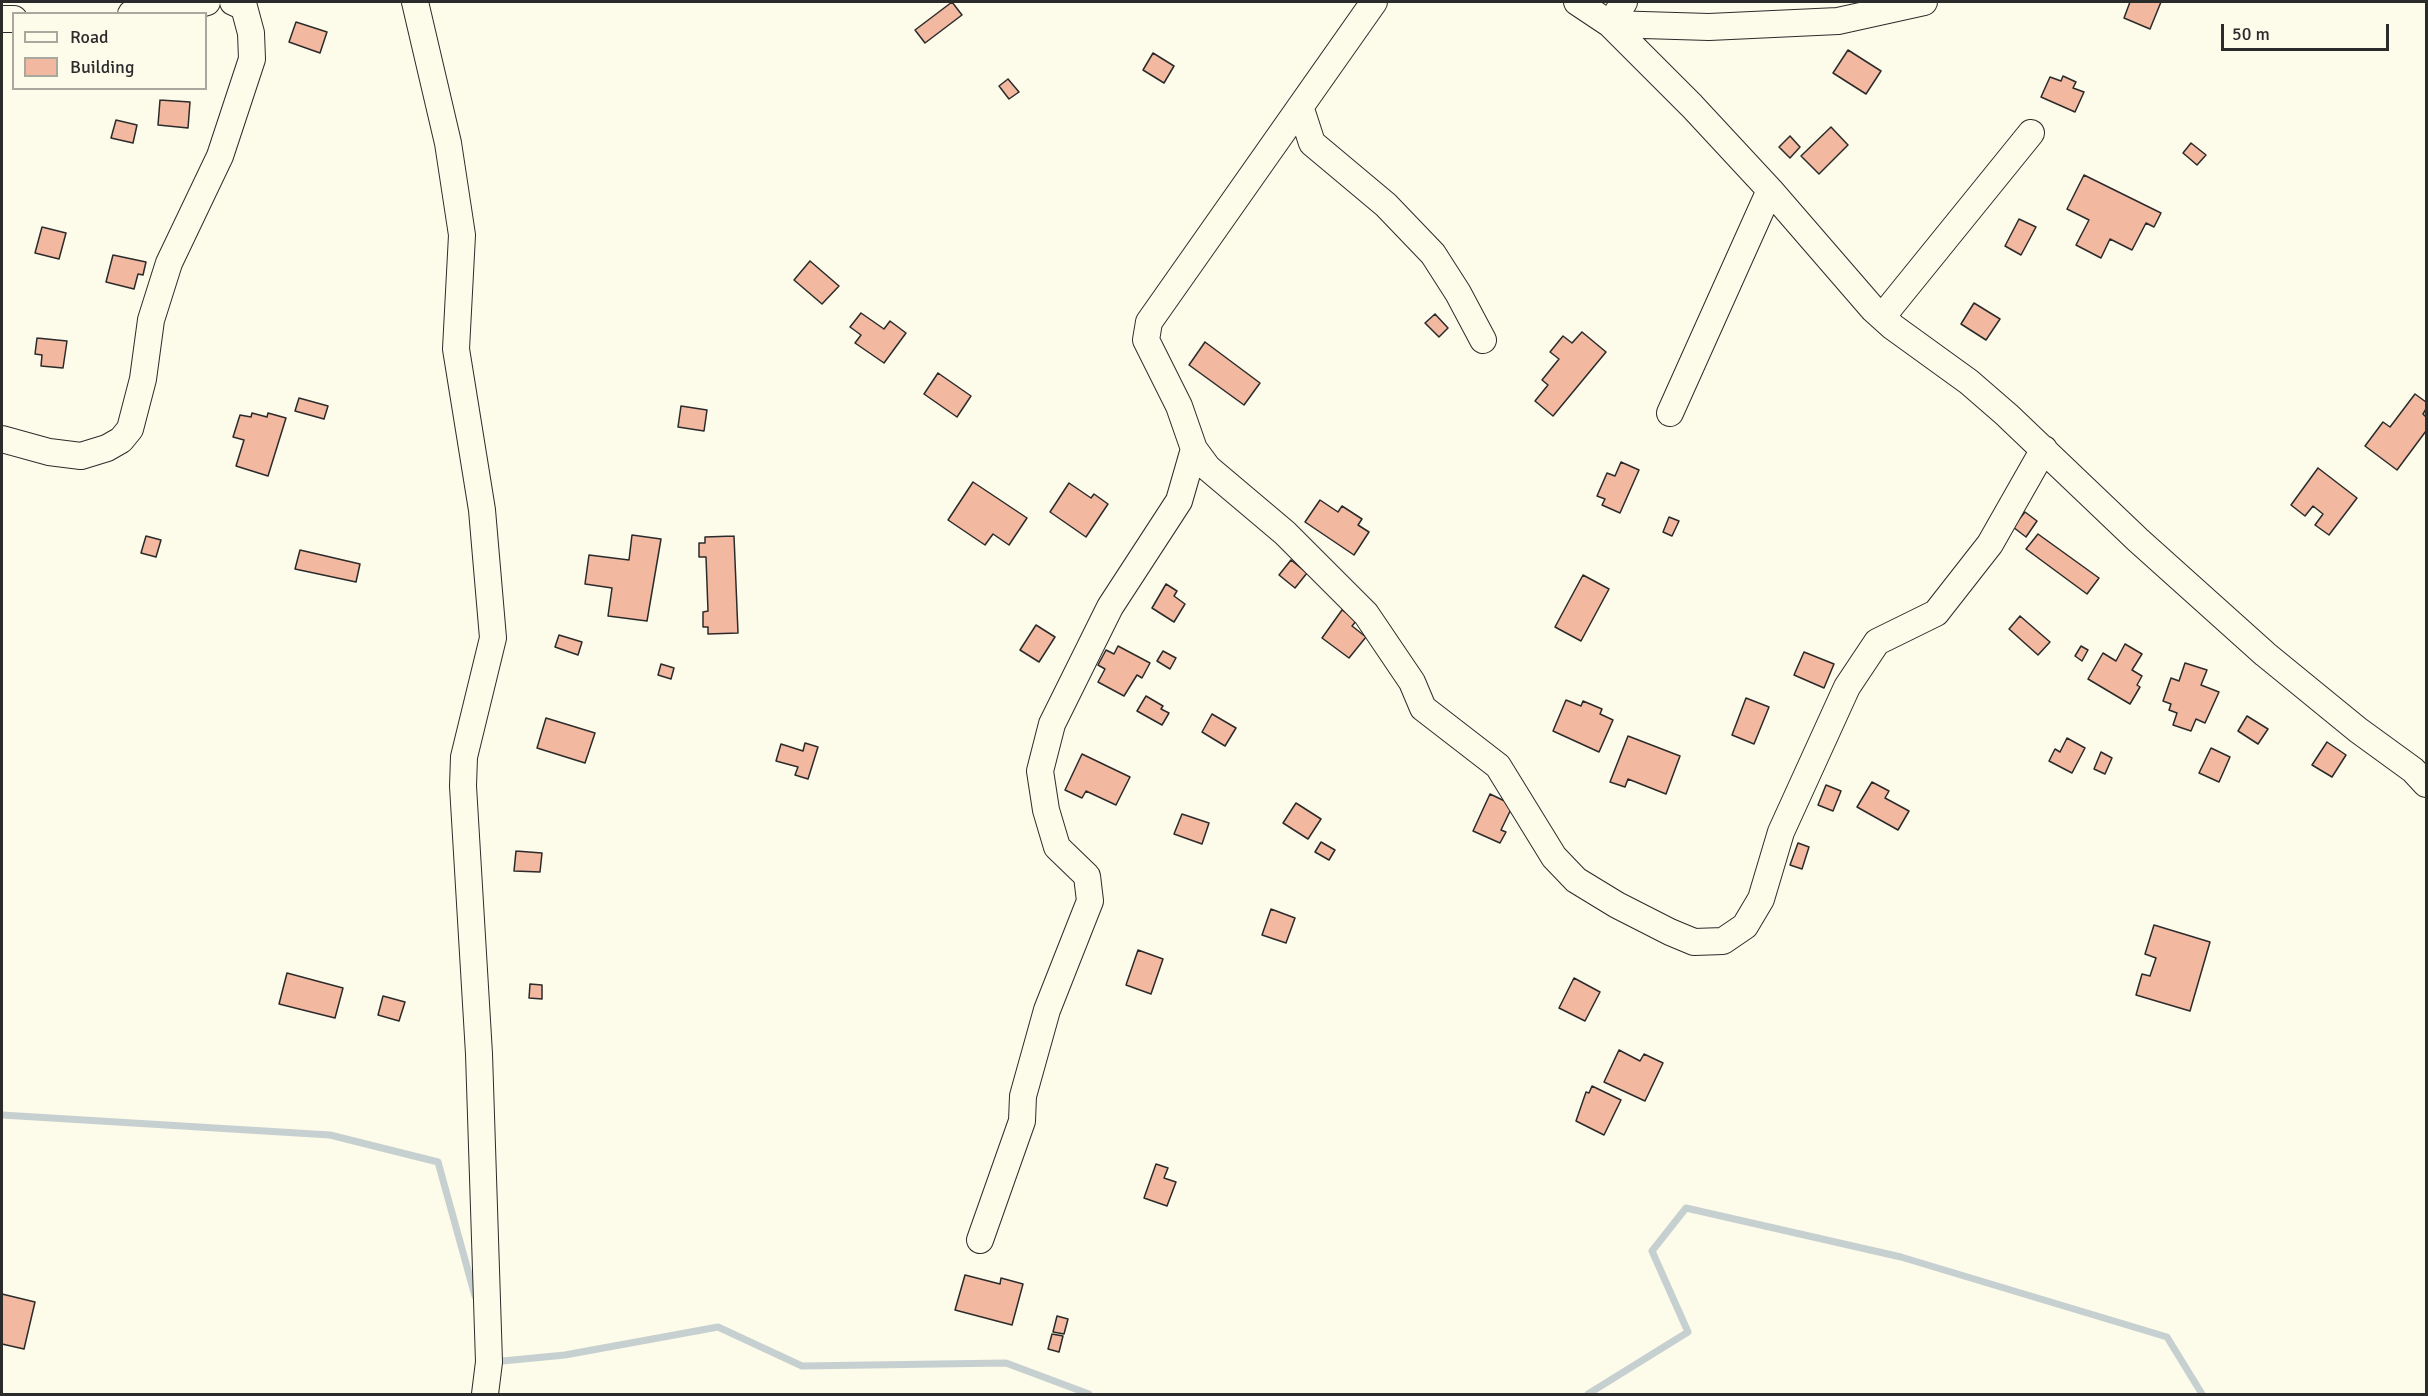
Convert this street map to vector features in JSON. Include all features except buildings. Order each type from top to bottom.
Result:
[{"type":"street","points":[[152,12],[183,9],[207,2]]},
{"type":"street","points":[[2,439],[49,452],[81,456],[107,448],[121,440],[130,429],[143,379],[151,320],[169,263],[219,156],[252,59],[251,33],[244,7],[233,2]]},
{"type":"street","points":[[415,2],[448,143],[462,235],[456,349],[482,510],[493,638],[464,757],[463,786],[480,1066],[489,1362],[485,1395]]},
{"type":"street","points":[[1374,2],[1301,109],[1149,322],[1146,340],[1179,406],[1194,449],[1208,468],[1285,533],[1366,614],[1412,682],[1423,708],[1498,766],[1554,857],[1576,880],[1628,911],[1694,942],[1723,941],[1745,926],[1761,898],[1781,832],[1847,687],[1877,642],[1936,613],[1990,544],[2029,471],[2044,449]]},
{"type":"street","points":[[1577,2],[1610,24],[1770,190],[1882,317],[1969,382],[2044,449],[2138,540],[2265,654],[2358,730],[2413,770],[2427,784]]},
{"type":"street","points":[[1610,24],[1624,2]]},
{"type":"street","points":[[1610,24],[1709,27],[1838,21],[1924,2]]},
{"type":"street","points":[[1301,109],[1312,143],[1386,206],[1433,254],[1458,293],[1483,340]]},
{"type":"street","points":[[1882,317],[2031,133]]},
{"type":"street","points":[[1670,413],[1770,190]]},
{"type":"street","points":[[980,1240],[1022,1121],[1023,1096],[1047,1010],[1090,901],[1087,876],[1057,847],[1046,810],[1040,771],[1052,724],[1110,607],[1179,501],[1194,449]]},
{"type":"waterway","points":[[2,1115],[330,1135],[438,1162],[475,1296]]},
{"type":"waterway","points":[[1588,1394],[1688,1332],[1652,1251],[1686,1208],[1901,1257],[2167,1337],[2202,1394]]},
{"type":"waterway","points":[[492,1362],[565,1355],[718,1327],[802,1366],[1006,1363],[1089,1394]]}]
